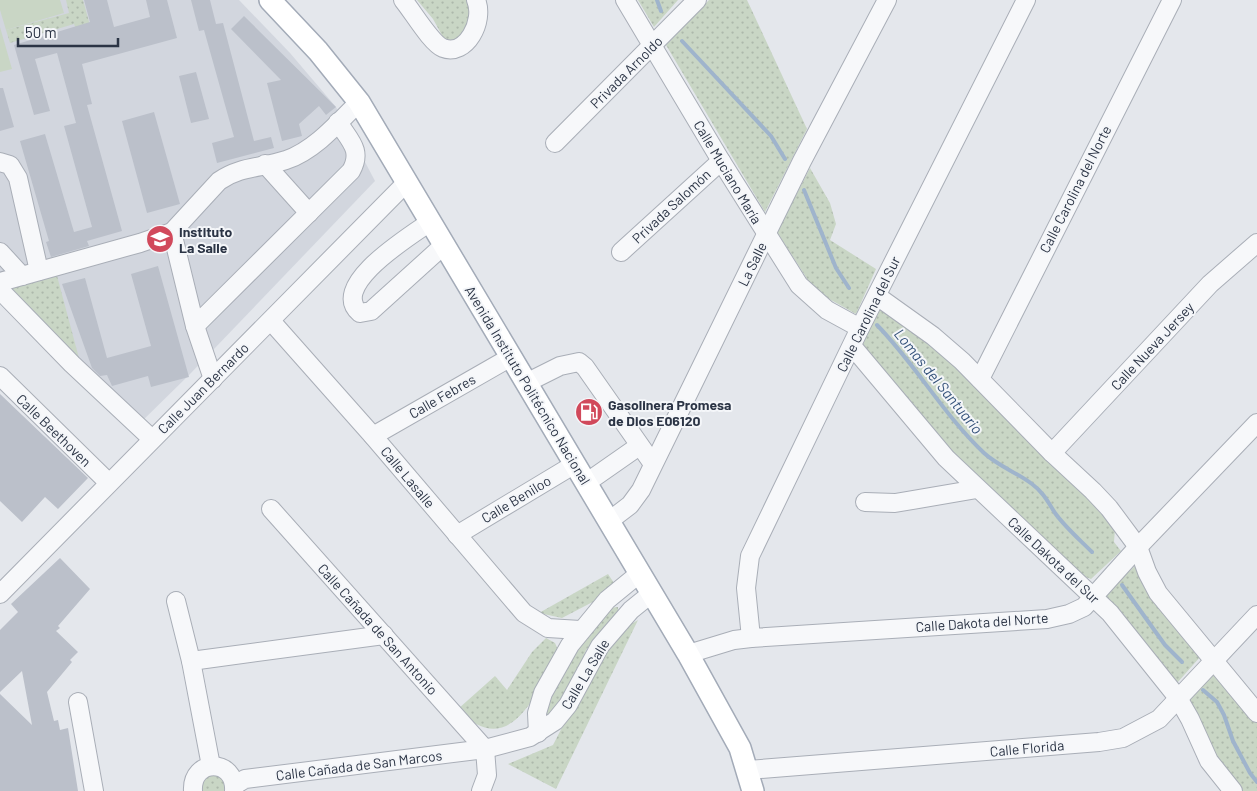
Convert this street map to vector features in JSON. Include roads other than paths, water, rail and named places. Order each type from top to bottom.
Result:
[{"type":"main road","name":"Avenida Instituto Politécnico Nacional","points":[[270,0],[318,51],[359,102],[688,654],[740,748],[753,791]]},
{"type":"street","points":[[403,0],[435,42],[442,48],[450,50],[456,48],[473,35],[479,18],[476,0]]},
{"type":"street","name":"Calle Muciano María","points":[[625,0],[766,235],[806,291],[827,310],[860,328]]},
{"type":"street","name":"Privada Arnoldo","points":[[555,143],[697,0]]},
{"type":"street","name":"La Salle","points":[[609,521],[630,505],[653,464],[802,161],[887,0]]},
{"type":"street","name":"Calle Carolina del Sur","points":[[751,638],[746,588],[750,556],[860,328],[1026,0]]},
{"type":"street","name":"Calle Carolina del Norte","points":[[980,380],[1172,0]]},
{"type":"street","points":[[0,282],[172,232],[219,181],[228,175],[265,164],[288,160],[300,153],[338,122],[359,102]]},
{"type":"street","points":[[195,326],[350,171],[356,160],[354,147],[338,122]]},
{"type":"street","name":"Privada Salomón","points":[[621,252],[721,160]]},
{"type":"street","points":[[0,162],[10,165],[18,178],[40,271]]},
{"type":"street","points":[[265,164],[309,213]]},
{"type":"street","name":"Calle Juan Bernardo","points":[[0,594],[406,183]]},
{"type":"street","points":[[430,222],[389,252],[359,281],[353,293],[352,301],[354,308],[360,313],[371,310],[444,245]]},
{"type":"street","points":[[172,232],[195,326],[213,379]]},
{"type":"street","name":"Calle Nueva Jersey","points":[[1052,453],[1210,284],[1257,243]]},
{"type":"street","points":[[0,252],[22,276]]},
{"type":"street","points":[[0,290],[72,364],[152,438]]},
{"type":"street","points":[[877,296],[933,336],[1109,508],[1138,547],[1147,572],[1158,593],[1212,662],[1257,713]]},
{"type":"street","name":"Calle Lasalle","points":[[271,321],[373,436],[524,613],[548,628]]},
{"type":"street","name":"Calle Dakota del Sur","points":[[852,346],[919,429],[977,490],[1094,596],[1149,660],[1178,698],[1209,761],[1233,791]]},
{"type":"street","name":"Calle Febres","points":[[373,436],[511,357]]},
{"type":"street","points":[[526,383],[560,366],[579,362],[585,367],[653,464]]},
{"type":"street","name":"Calle Beethoven","points":[[0,376],[109,483]]},
{"type":"street","name":"Calle Dakota del Norte","points":[[688,654],[734,640],[751,638],[1046,619],[1069,614],[1084,607],[1138,547],[1257,423]]},
{"type":"street","points":[[586,483],[639,446]]},
{"type":"street","name":"Calle Beniloo","points":[[457,535],[575,464]]},
{"type":"street","points":[[865,502],[895,503],[977,490]]},
{"type":"street","name":"Calle Cañada de San Antonio","points":[[271,509],[485,749]]},
{"type":"street","name":"Calle La Salle","points":[[538,733],[537,712],[542,693],[580,630],[607,600],[640,573]]},
{"type":"street","name":"Calle La Salle","points":[[485,749],[516,742],[538,733],[555,721],[568,705],[584,672],[600,646],[615,627],[652,593]]},
{"type":"street","points":[[176,601],[191,661],[211,766]]},
{"type":"street","name":"Calle Florida","points":[[748,770],[1107,741],[1123,738],[1140,731],[1160,718],[1257,615]]},
{"type":"street","name":"Calle La Salle","points":[[548,628],[580,630]]},
{"type":"street","points":[[191,661],[384,635]]},
{"type":"street","points":[[561,660],[584,672]]},
{"type":"street","points":[[78,702],[94,791]]},
{"type":"street","points":[[481,791],[486,775],[485,749]]},
{"type":"street","name":"Calle Cañada de San Marcos","points":[[234,788],[244,779],[485,749]]},
{"type":"street","points":[[193,791],[194,778],[198,772],[211,766],[224,768],[233,778],[234,788]]},
{"type":"waterway","name":"Lomas del Santuario","points":[[657,0],[661,11]]},
{"type":"waterway","name":"Lomas del Santuario","points":[[682,41],[771,136],[785,159]]},
{"type":"waterway","name":"Lomas del Santuario","points":[[804,190],[836,268],[849,288]]},
{"type":"waterway","name":"Lomas del Santuario","points":[[877,325],[969,438],[989,458],[1036,487],[1063,523],[1092,552]]},
{"type":"waterway","name":"Lomas del Santuario","points":[[1122,585],[1165,645],[1182,662]]},
{"type":"waterway","name":"Lomas del Santuario","points":[[1203,690],[1217,702],[1224,715],[1233,741],[1257,782]]},
{"type":"place","name":"Instituto La Salle","points":[[160,239]]},
{"type":"place","name":"Gasolinera Promesa de Dios E06120","points":[[589,412]]}]
